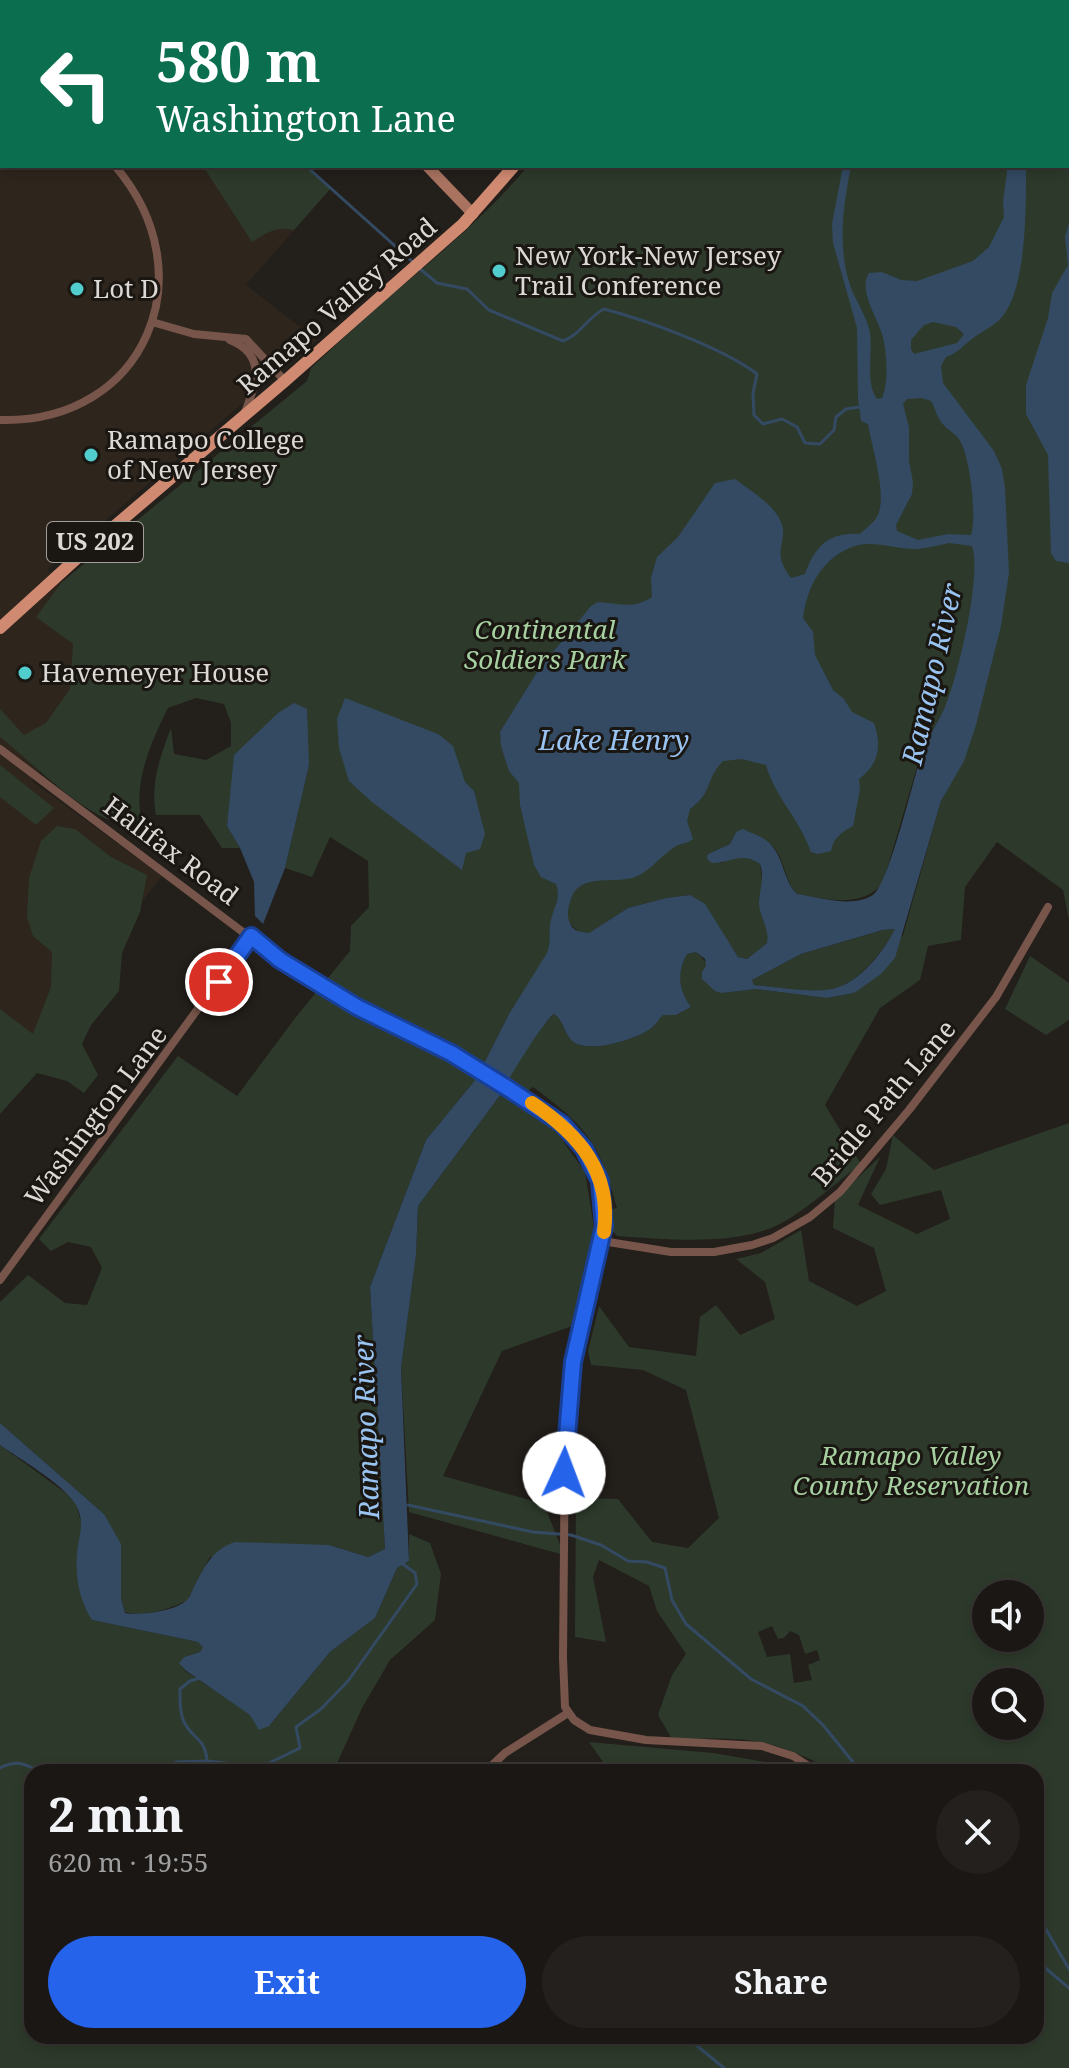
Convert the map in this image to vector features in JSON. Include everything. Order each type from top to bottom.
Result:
[{"type":"main road","points":[[429,168],[473,214]]},
{"type":"main road","name":"Ramapo Valley Road","points":[[0,628],[424,259],[473,214],[512,168]]},
{"type":"street","points":[[1,420],[50,417],[71,410],[91,398],[127,367],[152,322],[160,286],[154,236],[138,199],[116,168]]},
{"type":"street","points":[[152,322],[179,331],[246,339],[285,381]]},
{"type":"street","points":[[222,337],[247,350],[256,369],[255,387],[243,417]]},
{"type":"street","name":"Halifax Road","points":[[0,749],[280,960],[357,1007],[451,1053],[562,1124],[593,1164],[603,1195],[602,1241],[581,1326],[565,1435],[563,1698],[568,1713]]},
{"type":"street","name":"Bridle Path Lane","points":[[602,1241],[671,1252],[714,1252],[773,1238],[810,1217],[848,1182],[909,1110],[996,997],[1048,907]]},
{"type":"street","name":"Washington Lane","points":[[0,1280],[251,936]]},
{"type":"street","points":[[493,1764],[505,1753],[568,1713],[590,1730],[674,1742],[762,1746],[793,1756],[806,1764]]},
{"type":"shaded area","name":"Ramapo College of New Jersey","points":[[0,168],[309,168],[331,188],[246,285],[317,340],[47,570],[151,649],[32,781],[162,876],[0,1083]]},
{"type":"green space","points":[[204,168],[308,168],[331,188],[294,230],[277,230],[252,242]]},
{"type":"green space","name":"Continental Soldiers Park","points":[[526,168],[1069,168],[1069,920],[1063,890],[997,842],[965,887],[961,940],[928,946],[920,980],[880,1008],[825,1105],[861,1164],[797,1214],[769,1229],[749,1235],[704,1240],[617,1236],[609,1227],[607,1210],[617,1208],[611,1186],[589,1138],[566,1113],[533,1087],[525,1093],[506,1082],[507,1078],[554,1014],[571,1040],[578,1044],[599,1046],[643,1033],[663,1015],[676,1015],[691,1007],[680,981],[681,967],[687,954],[696,952],[700,956],[722,993],[756,989],[827,998],[854,993],[903,935],[941,801],[951,782],[919,760],[883,883],[874,891],[854,899],[797,894],[774,847],[757,837],[736,832],[730,844],[708,854],[721,863],[740,858],[760,864],[763,888],[759,899],[769,937],[767,943],[747,959],[738,957],[714,920],[690,895],[628,908],[589,933],[579,932],[569,923],[509,1014],[476,1079],[426,1140],[370,1287],[385,1549],[368,1557],[329,1545],[210,1557],[187,1601],[149,1613],[125,1612],[120,1576],[104,1514],[0,1423],[0,1302],[28,1275],[65,1303],[87,1305],[102,1268],[91,1247],[68,1242],[51,1251],[39,1239],[178,1056],[237,1096],[350,951],[351,926],[369,907],[368,861],[330,837],[312,877],[285,868],[309,764],[231,796],[227,826],[240,848],[222,848],[200,815],[156,815],[155,781],[171,728],[174,754],[206,760],[231,746],[231,723],[224,704],[196,698],[168,708],[145,762],[140,792],[142,820],[130,824],[109,820],[76,801],[0,737],[0,709],[24,735],[46,723],[70,689],[73,644],[36,617],[62,582],[307,381],[311,368],[500,197]]},
{"type":"green space","points":[[0,765],[54,808],[36,825],[0,797]]},
{"type":"green space","points":[[57,826],[75,829],[111,857],[147,875],[140,912],[122,953],[119,991],[91,1025],[82,1044],[98,1075],[84,1093],[67,1081],[37,1073],[0,1114],[0,1009],[33,1034],[51,987],[52,952],[33,936],[27,917],[29,878],[41,841]]},
{"type":"green space","points":[[896,929],[868,966],[840,987],[801,991],[754,985],[752,980],[801,954]]},
{"type":"green space","points":[[1030,956],[1069,983],[1069,1020],[1046,1035],[1005,1009]]},
{"type":"green space","points":[[501,1094],[555,1130],[585,1172],[595,1234],[575,1325],[502,1351],[443,1476],[544,1504],[564,1555],[409,1512],[401,1368],[416,1255],[418,1206]]},
{"type":"green space","name":"Ramapo Valley County Reservation","points":[[1069,1123],[1069,2068],[0,2068],[0,1445],[76,1504],[83,1529],[77,1555],[92,1620],[198,1642],[203,1647],[200,1652],[184,1657],[180,1663],[185,1671],[269,1726],[330,1652],[375,1618],[397,1568],[409,1561],[409,1534],[430,1543],[441,1574],[435,1620],[390,1660],[362,1708],[337,1764],[24,1764],[24,2044],[1044,2044],[1044,1764],[819,1764],[765,1743],[735,1739],[672,1739],[658,1715],[672,1675],[686,1654],[657,1611],[649,1586],[599,1560],[593,1577],[606,1642],[575,1637],[576,1498],[618,1499],[652,1542],[688,1548],[719,1518],[686,1390],[643,1370],[591,1365],[588,1351],[599,1306],[629,1347],[696,1356],[700,1317],[716,1305],[740,1335],[775,1319],[765,1282],[736,1259],[761,1253],[801,1230],[809,1281],[857,1306],[886,1291],[874,1248],[833,1228],[835,1199],[880,1157],[858,1205],[917,1234],[950,1219],[941,1190],[880,1205],[871,1194],[886,1169],[893,1135],[934,1170]],"holes":[[[772,1626],[778,1639],[784,1638],[790,1631],[799,1635],[805,1654],[817,1650],[820,1660],[808,1665],[812,1680],[794,1683],[790,1654],[767,1657],[758,1632]]]},
{"type":"green space","points":[[589,1742],[713,1753],[777,1764],[604,1764]]},
{"type":"water","name":"Lake Henry","points":[[843,168],[851,168],[844,212],[844,258],[851,288],[870,333],[871,385],[877,399],[882,398],[886,383],[886,358],[882,334],[867,295],[869,273],[882,272],[901,280],[917,281],[973,261],[989,247],[1004,217],[1006,168],[1026,168],[1024,242],[1012,299],[999,320],[946,357],[941,366],[943,383],[994,451],[1002,469],[1009,573],[1001,626],[976,725],[964,761],[941,801],[895,958],[881,974],[854,993],[827,998],[756,989],[715,991],[702,979],[705,959],[696,952],[687,954],[680,975],[684,995],[691,1007],[676,1015],[663,1015],[643,1033],[610,1044],[588,1046],[571,1040],[554,1014],[549,1018],[501,1094],[418,1206],[416,1255],[401,1368],[409,1561],[397,1568],[375,1618],[330,1652],[269,1726],[259,1730],[250,1715],[179,1663],[184,1657],[200,1652],[203,1647],[198,1642],[92,1620],[81,1597],[78,1581],[81,1522],[78,1509],[60,1487],[0,1445],[0,1423],[104,1514],[121,1544],[121,1598],[125,1613],[158,1612],[182,1604],[189,1598],[214,1555],[235,1542],[329,1545],[368,1557],[385,1549],[370,1287],[426,1140],[476,1079],[509,1014],[547,953],[557,900],[556,884],[541,877],[534,865],[520,805],[519,783],[509,771],[500,732],[539,669],[591,606],[598,602],[632,605],[652,597],[651,578],[657,557],[678,537],[715,483],[735,479],[775,512],[783,533],[781,560],[791,578],[805,574],[813,556],[832,538],[860,534],[877,518],[880,483],[868,424],[861,421],[857,328],[833,243],[832,224]],"holes":[[[933,322],[956,327],[964,334],[957,343],[914,354],[911,340],[924,325]],[[907,399],[931,401],[940,421],[964,449],[972,487],[971,535],[948,534],[918,540],[897,531],[896,525],[912,494],[913,482],[909,461],[909,427],[903,404]],[[949,543],[972,546],[974,560],[971,602],[962,651],[950,693],[923,750],[887,871],[874,894],[857,901],[797,894],[773,846],[743,829],[736,832],[730,844],[708,854],[707,859],[719,863],[748,858],[760,864],[759,904],[767,943],[747,959],[738,957],[705,904],[690,895],[628,908],[589,933],[572,927],[568,919],[569,907],[574,892],[580,886],[635,877],[676,846],[693,839],[687,821],[690,809],[703,797],[713,774],[723,761],[742,759],[766,765],[811,852],[831,851],[839,836],[853,826],[859,779],[875,761],[878,739],[874,723],[852,712],[844,699],[833,690],[815,655],[813,632],[803,618],[808,595],[825,565],[855,546],[870,544],[918,549]],[[895,929],[867,968],[836,988],[807,990],[754,985],[752,980],[801,954]]]},
{"type":"water","points":[[1069,223],[1069,563],[1056,561],[1051,553],[1048,455],[1026,414],[1026,385],[1048,318],[1052,293],[1068,265],[1065,237]]},
{"type":"water","points":[[345,698],[438,734],[453,746],[465,782],[474,791],[485,834],[480,849],[466,853],[462,870],[349,781],[339,748],[337,719]]},
{"type":"water","points":[[294,703],[307,709],[309,765],[285,868],[263,924],[255,916],[254,882],[227,826],[234,755],[278,713]]},
{"type":"waterway","points":[[308,168],[414,263]]},
{"type":"waterway","points":[[419,268],[437,283],[467,289],[489,310],[563,341],[604,309],[641,320],[725,354],[757,374],[753,393],[754,415],[763,424],[782,419],[797,427],[805,443],[820,444],[834,430],[836,417],[846,409],[859,407]]},
{"type":"waterway","points":[[408,1505],[533,1532],[571,1535],[601,1545],[628,1561],[647,1562],[665,1568],[672,1600],[686,1624],[751,1679],[803,1706],[855,1764]]},
{"type":"waterway","points":[[267,1764],[300,1748],[296,1727],[321,1709],[348,1681],[417,1584],[415,1573],[400,1562]]},
{"type":"waterway","points":[[200,1678],[180,1689],[180,1706],[184,1722],[201,1743],[207,1761]]},
{"type":"waterway","points":[[171,1764],[207,1761],[234,1764]]},
{"type":"waterway","points":[[0,1768],[11,1764],[24,1765]]},
{"type":"waterway","points":[[1044,1926],[1069,1969]]},
{"type":"waterway","points":[[1044,1967],[1069,1988]]},
{"type":"waterway","points":[[695,2044],[724,2068]]},
{"type":"slow traffic","points":[[532,1103],[574,1136],[593,1164],[603,1195],[604,1232]]},
{"type":"place","name":"New York-New Jersey Trail Conference","points":[[499,271]]},
{"type":"place","name":"Lot D","points":[[77,289]]},
{"type":"place","name":"Ramapo College of New Jersey","points":[[91,455]]},
{"type":"place","name":"Havemeyer House","points":[[25,673]]},
{"type":"route","points":[[219,982],[251,936],[280,960],[357,1007],[451,1053],[509,1089],[562,1124],[584,1149],[600,1181],[605,1209],[604,1226],[573,1362],[564,1473]]},
{"type":"water label","name":"Ramapo River","points":[[932,674]]},
{"type":"water label","name":"Ramapo River","points":[[366,1427]]}]
